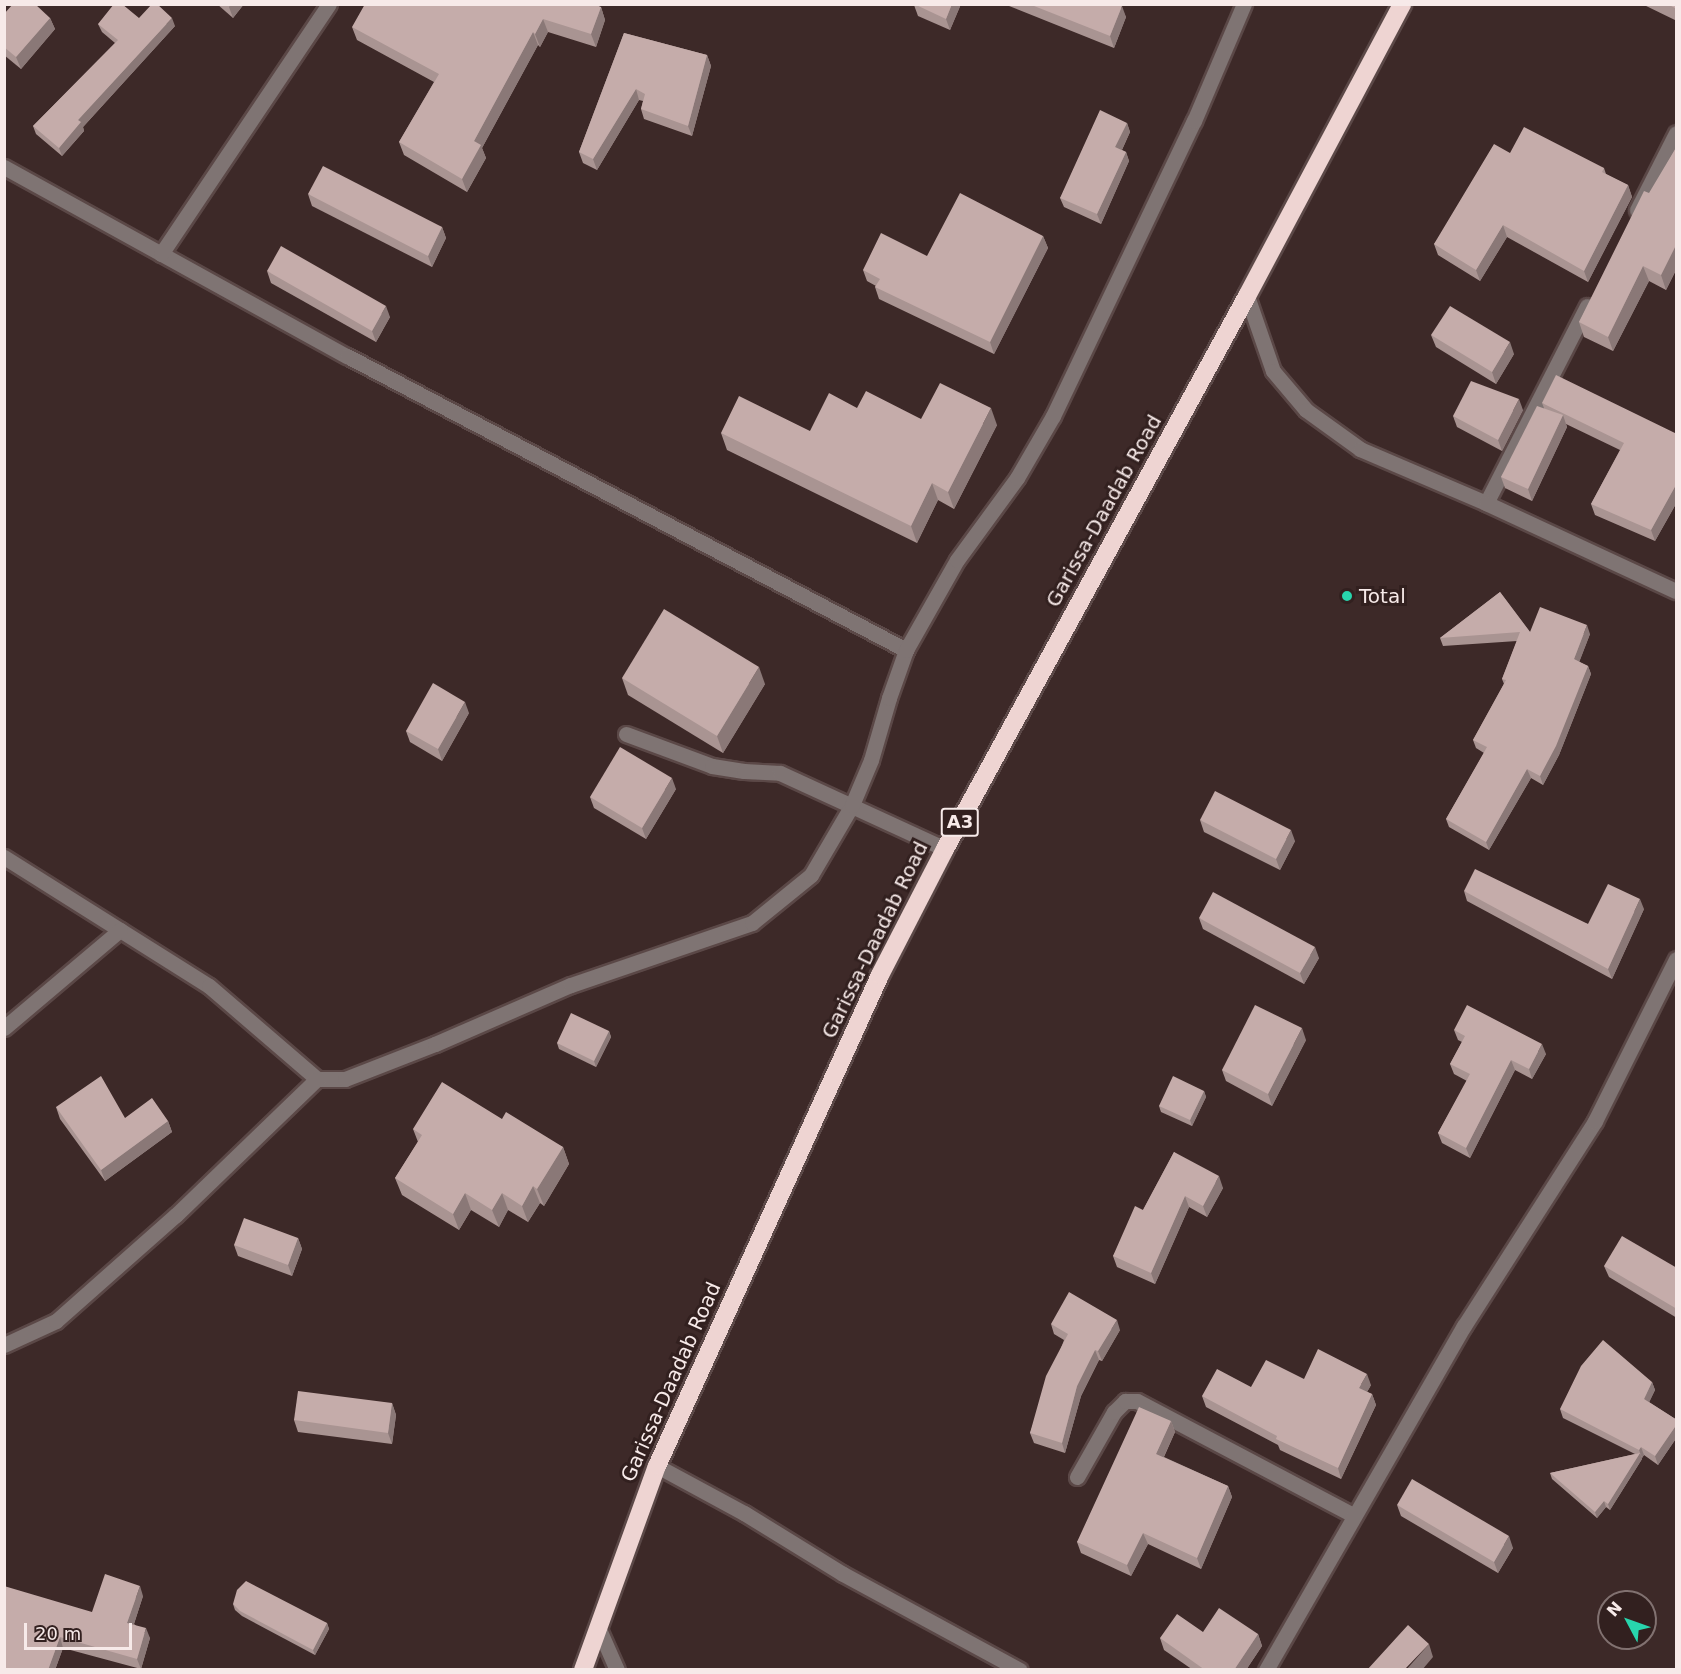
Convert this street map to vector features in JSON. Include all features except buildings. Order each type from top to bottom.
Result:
[{"type":"highway","name":"Garissa-Daadab Road","points":[[582,1670],[657,1466],[880,975],[945,849],[1247,296],[1402,4]]},
{"type":"street","points":[[161,254],[329,4]]},
{"type":"street","points":[[4,857],[209,986],[317,1079],[345,1079],[435,1044],[571,985],[752,923],[811,875],[852,805],[872,760],[889,698],[906,650],[957,560],[1017,478],[1053,416],[1194,121],[1244,4]]},
{"type":"street","points":[[1628,228],[1677,133]]},
{"type":"street","points":[[4,167],[636,510],[906,650]]},
{"type":"street","points":[[1486,503],[1595,291]]},
{"type":"street","points":[[1247,296],[1273,371],[1306,410],[1360,449],[1486,503],[1677,591]]},
{"type":"street","points":[[626,734],[712,766],[780,773],[945,849]]},
{"type":"street","points":[[4,1028],[120,930]]},
{"type":"street","points":[[1266,1670],[1353,1515],[1464,1326],[1595,1121],[1677,959]]},
{"type":"street","points":[[4,1345],[56,1321],[176,1215],[317,1079]]},
{"type":"street","points":[[1077,1477],[1114,1412],[1125,1401],[1137,1401],[1353,1515]]},
{"type":"street","points":[[657,1466],[744,1513],[843,1574],[1020,1670]]},
{"type":"street","points":[[598,1627],[617,1670]]},
{"type":"place","name":"Total","points":[[1347,596]]}]
